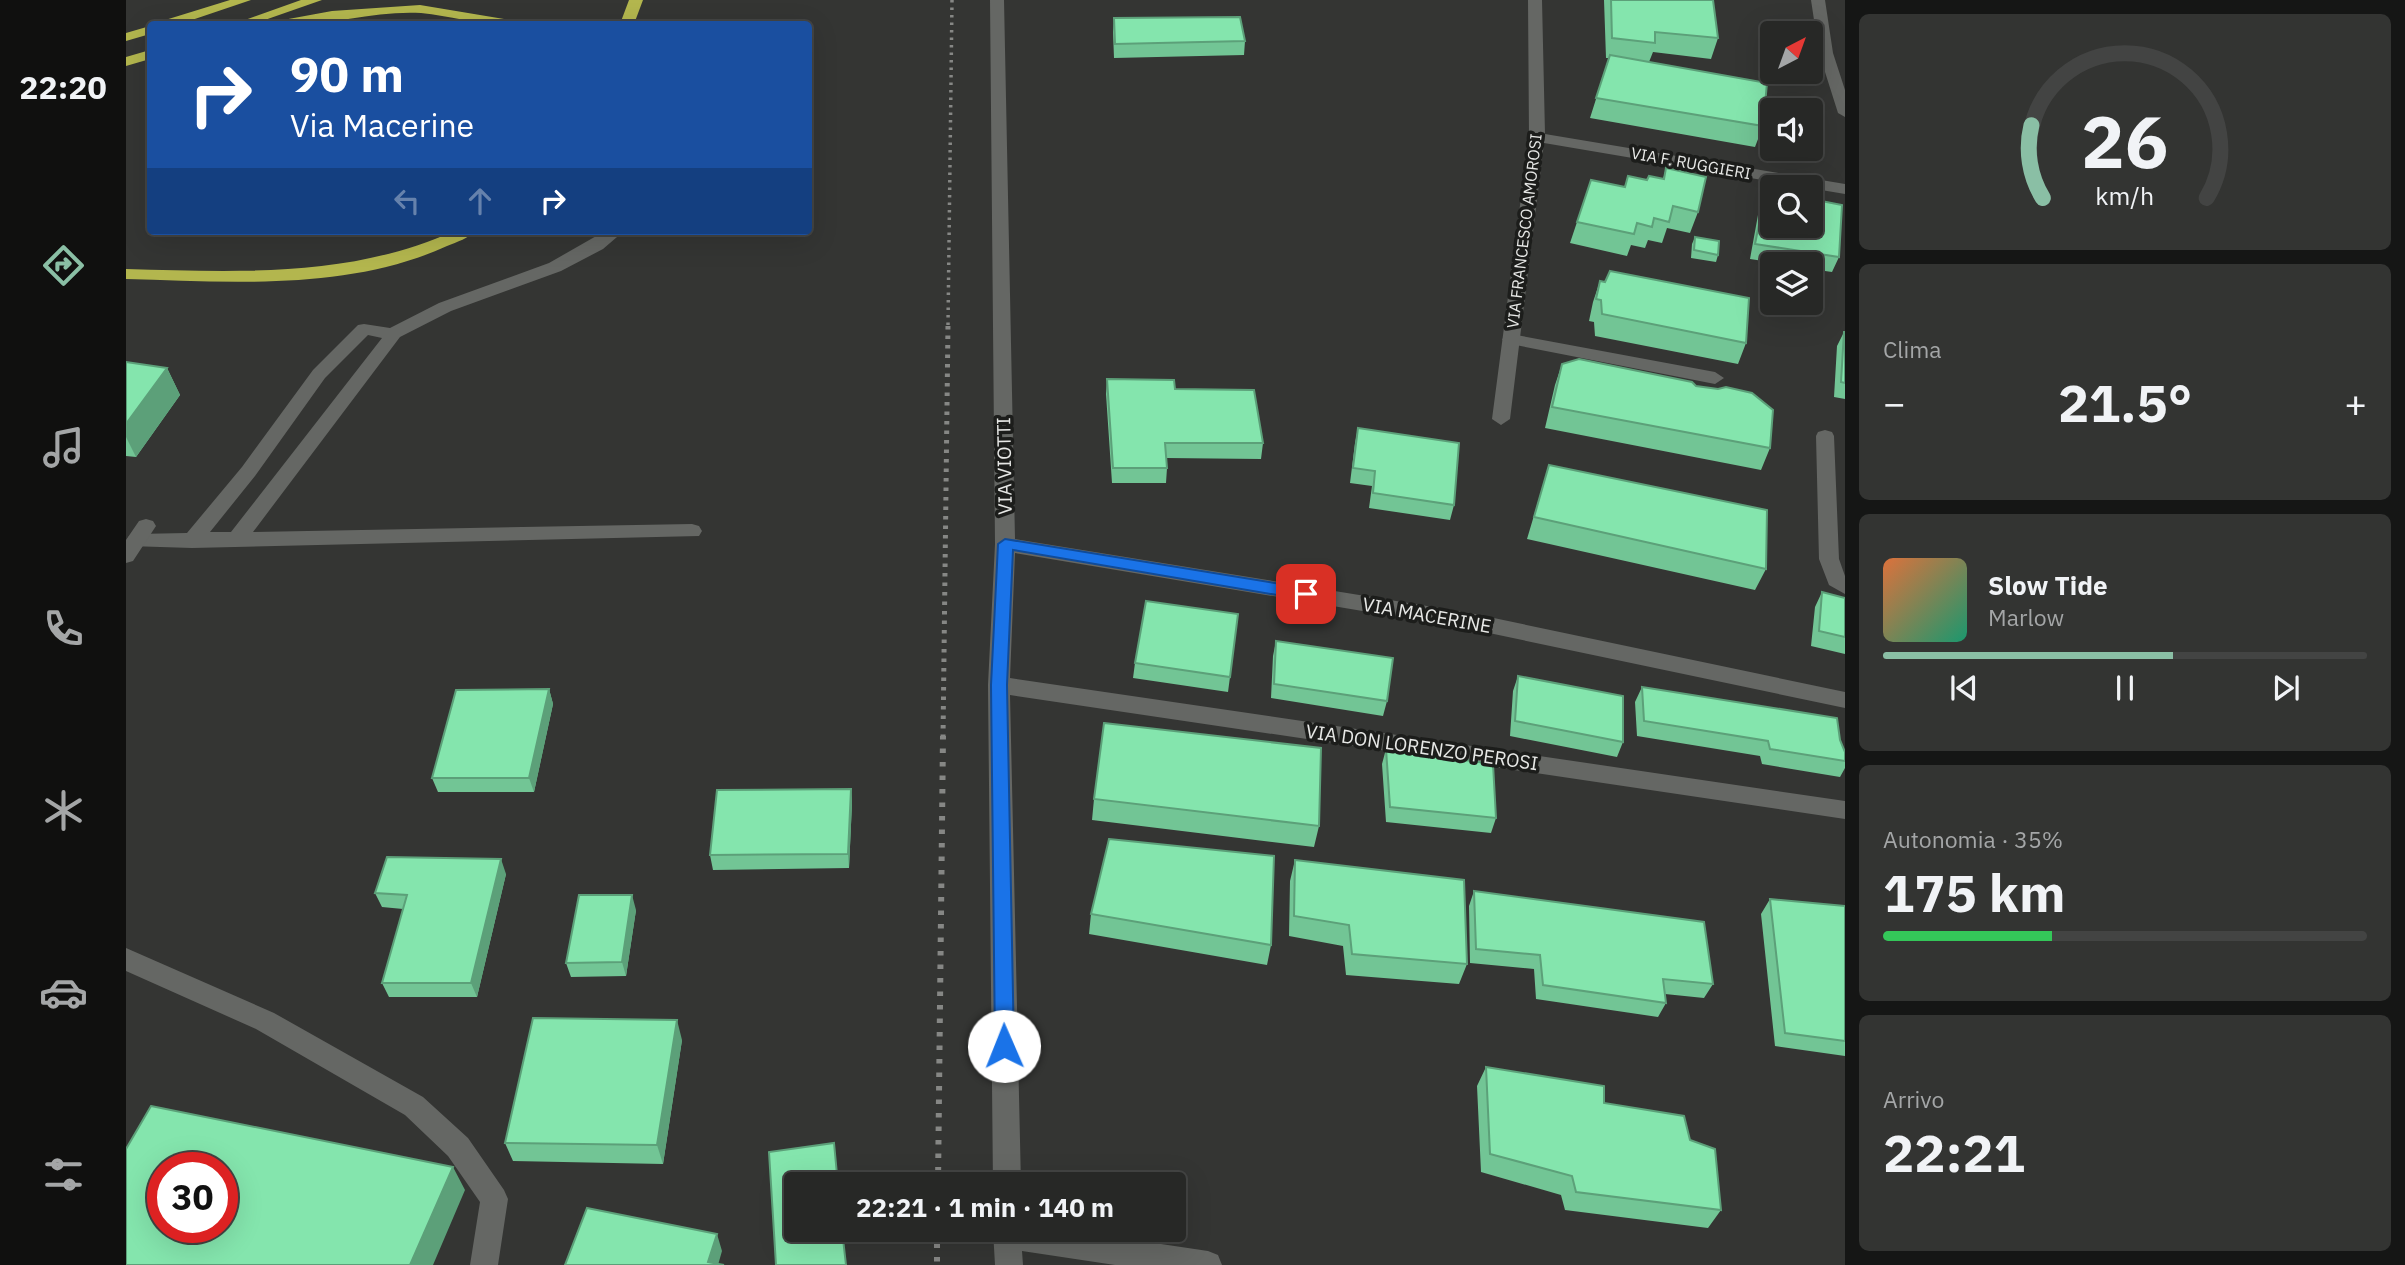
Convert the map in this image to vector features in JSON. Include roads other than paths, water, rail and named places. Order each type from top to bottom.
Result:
[{"type":"highway","points":[[177,21],[244,0]]},
{"type":"highway","points":[[250,21],[315,0]]},
{"type":"highway","points":[[627,21],[636,0]]},
{"type":"highway","points":[[299,21],[332,15],[420,9],[492,21]]},
{"type":"highway","points":[[126,37],[147,31]]},
{"type":"highway","points":[[126,62],[147,55]]},
{"type":"highway","points":[[126,274],[205,276],[308,273],[380,262],[447,242],[460,235]]},
{"type":"street","name":"VIA VIOTTI","points":[[998,0],[1005,544],[999,685],[1007,1172]]},
{"type":"street","name":"VIA FRANCESCO AMOROSI","points":[[1501,419],[1536,136],[1535,0]]},
{"type":"street","points":[[1818,0],[1826,53],[1845,113]]},
{"type":"street","name":"VIA F. RUGGIERI","points":[[1536,136],[1845,189]]},
{"type":"street","points":[[192,541],[255,463],[303,394],[340,348],[364,329],[392,334],[443,308],[525,281],[595,248],[611,235]]},
{"type":"street","points":[[236,540],[389,342],[392,334]]},
{"type":"street","points":[[1511,339],[1715,378]]},
{"type":"street","points":[[1825,436],[1829,559],[1836,580],[1845,587]]},
{"type":"street","points":[[136,541],[692,531]]},
{"type":"street","name":"VIA MACERINE","points":[[1005,544],[1470,621],[1845,700]]},
{"type":"street","name":"VIA DON LORENZO PEROSI","points":[[999,685],[1845,810]]},
{"type":"street","points":[[126,959],[265,1021],[414,1106],[458,1147],[494,1199],[484,1265]]},
{"type":"street","points":[[1008,1242],[1009,1265]]},
{"type":"street","points":[[1064,1242],[1208,1265]]},
{"type":"railway","points":[[948,325],[952,0]]},
{"type":"railway","points":[[943,738],[948,323]]},
{"type":"railway","points":[[938,1172],[943,736]]},
{"type":"railway","points":[[937,1242],[937,1265]]}]
